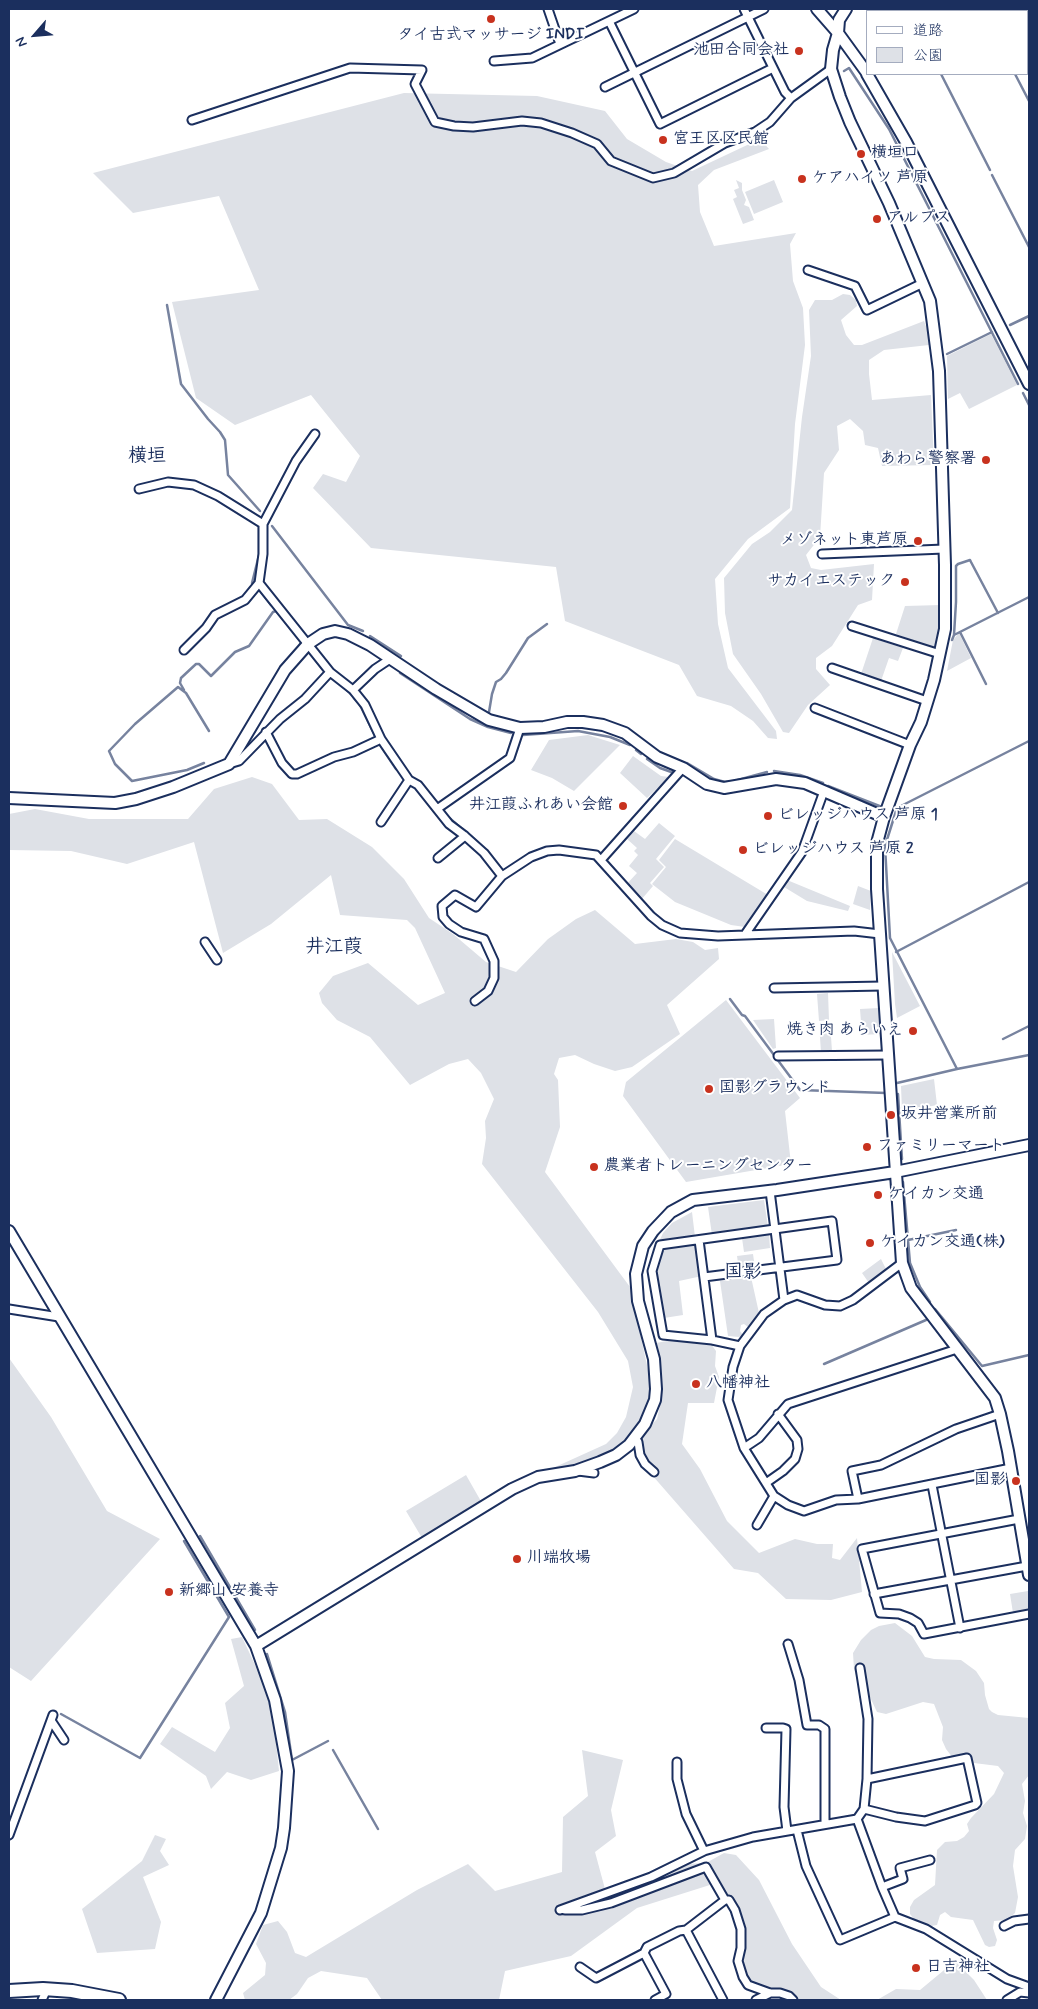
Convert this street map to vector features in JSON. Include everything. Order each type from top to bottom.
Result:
[{"type":"highway","points":[[9,1991],[45,1995],[72,1991],[119,2000]]},
{"type":"street","points":[[548,9],[560,44]]},
{"type":"street","points":[[494,61],[532,58],[634,9]]},
{"type":"street","points":[[744,9],[773,68],[791,98]]},
{"type":"street","points":[[605,87],[764,9]]},
{"type":"street","points":[[817,9],[838,33],[866,73]]},
{"type":"street","points":[[846,9],[839,20],[838,33],[832,50],[831,69],[850,122],[889,203],[923,283],[933,314],[938,355],[945,629],[921,722],[910,745],[884,818],[877,843],[876,866],[902,1263],[911,1288],[995,1398],[1011,1468],[1028,1571],[951,1579],[874,1594]]},
{"type":"street","points":[[609,21],[660,124],[773,68]]},
{"type":"street","points":[[192,120],[350,68],[422,70],[415,84],[435,122],[473,127],[522,121],[541,123],[572,133],[597,144],[611,161],[653,178],[674,173],[725,143],[755,132],[770,122],[791,98],[831,69]]},
{"type":"street","points":[[868,75],[906,142],[1029,384]]},
{"type":"street","points":[[808,270],[855,286],[867,310],[923,283]]},
{"type":"street","points":[[184,650],[206,628],[215,615],[245,600],[258,583],[263,554],[263,524],[296,461],[314,434]]},
{"type":"street","points":[[139,490],[168,482],[194,484],[218,496],[263,524]]},
{"type":"street","points":[[822,554],[944,549]]},
{"type":"street","points":[[258,583],[330,672],[353,690],[365,706],[381,739],[409,780],[418,785],[449,824],[484,853],[502,876]]},
{"type":"street","points":[[852,626],[940,654]]},
{"type":"street","points":[[229,764],[285,670],[308,644],[323,634],[335,631],[348,634],[363,641],[436,689],[489,720],[520,728],[544,727],[567,722],[603,725],[625,733],[657,757],[684,768],[707,784],[724,788],[776,779],[805,782],[884,818]]},
{"type":"street","points":[[353,690],[374,669],[390,658]]},
{"type":"street","points":[[832,668],[927,701]]},
{"type":"street","points":[[9,798],[115,803],[136,799],[164,790],[240,761],[266,732],[305,699],[330,672]]},
{"type":"street","points":[[816,708],[910,745]]},
{"type":"street","points":[[437,809],[510,758],[520,728]]},
{"type":"street","points":[[266,732],[282,763],[292,774],[297,774],[334,757],[353,752],[381,739]]},
{"type":"street","points":[[601,860],[684,768]]},
{"type":"street","points":[[381,822],[409,780]]},
{"type":"street","points":[[746,933],[802,852],[824,791]]},
{"type":"street","points":[[438,858],[465,836]]},
{"type":"street","points":[[475,1001],[488,991],[494,978],[494,961],[490,948],[484,939],[461,932],[449,924],[443,917],[442,906],[455,896],[476,906],[502,876],[531,858],[548,851],[580,852],[596,855],[640,904],[662,925],[680,933],[718,936],[746,933],[854,931],[880,934]]},
{"type":"street","points":[[205,942],[218,960]]},
{"type":"street","points":[[774,988],[883,986]]},
{"type":"street","points":[[778,1056],[888,1055]]},
{"type":"street","points":[[256,1646],[512,1489],[538,1477],[575,1471],[616,1455],[629,1445],[645,1424],[655,1400],[656,1373],[654,1359],[638,1302],[636,1274],[643,1246],[653,1231],[671,1212],[693,1200],[770,1191],[896,1172],[1029,1145]]},
{"type":"street","points":[[770,1191],[784,1300]]},
{"type":"street","points":[[704,1277],[837,1260],[832,1221],[660,1244],[652,1272],[663,1335],[712,1340],[740,1346]]},
{"type":"street","points":[[9,1231],[256,1646],[275,1700],[288,1771],[284,1828],[261,1913],[216,2000]]},
{"type":"street","points":[[699,1240],[712,1340]]},
{"type":"street","points":[[902,1263],[853,1300],[840,1306],[825,1305],[797,1295],[784,1300],[764,1314],[740,1346],[733,1367],[728,1400],[744,1448],[774,1496],[788,1505],[804,1511],[836,1500],[858,1499],[1011,1468]]},
{"type":"street","points":[[9,1309],[59,1317]]},
{"type":"street","points":[[744,1448],[759,1438],[788,1404],[957,1349]]},
{"type":"street","points":[[766,1483],[783,1471],[795,1459],[798,1449],[797,1440],[778,1414]]},
{"type":"street","points":[[858,1499],[852,1471],[881,1465],[956,1429],[1000,1414]]},
{"type":"street","points":[[638,1442],[640,1456],[645,1464],[654,1472]]},
{"type":"street","points":[[575,1471],[594,1473]]},
{"type":"street","points":[[932,1485],[960,1628]]},
{"type":"street","points":[[757,1525],[774,1496]]},
{"type":"street","points":[[1018,1519],[862,1548],[880,1613],[899,1614],[910,1618],[918,1622],[924,1634],[1029,1614]]},
{"type":"street","points":[[788,1644],[799,1680],[807,1725],[819,1725],[825,1729],[825,1824]]},
{"type":"street","points":[[793,2000],[789,1996],[780,1993],[770,1993],[748,1985],[743,1977],[738,1961],[741,1948],[741,1929],[735,1910],[729,1900],[725,1900],[706,1867],[611,1903],[582,1910],[560,1910],[651,1877],[704,1851],[753,1838],[857,1819],[864,1808],[867,1779],[868,1719],[860,1668]]},
{"type":"street","points":[[9,1835],[11,1823],[52,1718],[64,1740]]},
{"type":"street","points":[[766,1728],[786,1729],[784,1807],[787,1831]]},
{"type":"street","points":[[864,1808],[925,1821],[977,1803],[967,1758],[867,1779]]},
{"type":"street","points":[[677,1762],[677,1779],[686,1814],[704,1851]]},
{"type":"street","points":[[857,1819],[895,1917]]},
{"type":"street","points":[[797,1830],[806,1866],[840,1940],[895,1917],[926,1929],[1007,1979],[1029,1986]]},
{"type":"street","points":[[882,1887],[903,1879],[900,1868],[930,1860]]},
{"type":"street","points":[[580,1967],[596,1978],[644,1953],[648,1947],[679,1931],[686,1930],[725,1900]]},
{"type":"street","points":[[1004,1926],[1014,1921],[1029,1918]]},
{"type":"street","points":[[686,1930],[723,2000]]},
{"type":"street","points":[[644,1953],[668,1997],[655,2000]]},
{"type":"street","points":[[1008,2000],[1020,1992],[1029,1992]]},
{"type":"street","points":[[756,2000],[770,1993]]},
{"type":"green space","points":[[404,93],[537,96],[605,111],[627,139],[666,162],[692,171],[760,139],[769,149],[714,170],[698,185],[700,212],[714,246],[796,233],[790,244],[793,281],[803,308],[805,345],[795,424],[790,508],[748,539],[715,579],[718,624],[728,668],[776,731],[777,739],[768,738],[753,721],[731,706],[697,696],[679,665],[565,621],[556,567],[371,548],[313,488],[323,474],[346,482],[360,456],[311,395],[235,425],[196,398],[172,302],[259,290],[219,196],[133,213],[93,173]]},
{"type":"green space","points":[[736,180],[742,183],[742,190],[746,200],[744,205],[749,207],[754,220],[743,224],[733,199],[737,197],[734,190],[739,188]]},
{"type":"green space","points":[[774,180],[783,202],[754,214],[745,192]]},
{"type":"green space","points":[[843,294],[850,295],[856,300],[857,306],[841,320],[846,335],[854,345],[862,345],[924,321],[928,332],[929,345],[884,350],[869,360],[869,374],[872,400],[931,395],[934,465],[882,466],[878,448],[865,445],[863,431],[850,419],[837,426],[839,450],[824,473],[820,537],[806,555],[811,568],[821,570],[874,564],[872,600],[858,605],[832,646],[816,658],[816,669],[830,685],[808,705],[789,733],[783,732],[761,694],[733,654],[725,613],[724,578],[752,544],[770,532],[792,510],[811,356],[809,310],[815,300],[832,300]]},
{"type":"green space","points":[[991,334],[1017,385],[969,409],[960,393],[948,399],[947,356]]},
{"type":"green space","points":[[941,605],[941,632],[937,649],[896,634],[905,606]]},
{"type":"green space","points":[[959,633],[971,658],[947,671],[953,640]]},
{"type":"green space","points":[[873,638],[903,648],[898,661],[889,658],[881,681],[861,674]]},
{"type":"green space","points":[[588,735],[620,745],[574,791],[552,778],[531,770],[549,740]]},
{"type":"green space","points":[[633,756],[661,776],[669,777],[647,798],[620,773]]},
{"type":"green space","points":[[252,777],[272,784],[299,820],[327,819],[372,847],[404,879],[429,918],[453,934],[486,962],[516,972],[548,939],[576,919],[595,910],[635,944],[676,939],[693,942],[705,950],[718,948],[719,959],[667,1005],[680,1034],[632,1067],[615,1071],[575,1055],[559,1058],[554,1074],[558,1080],[560,1127],[545,1172],[630,1287],[650,1379],[648,1405],[641,1420],[624,1441],[607,1455],[570,1469],[555,1470],[553,1468],[606,1444],[617,1433],[626,1417],[633,1387],[628,1361],[598,1312],[482,1164],[486,1138],[485,1121],[494,1099],[481,1073],[468,1059],[449,1064],[410,1085],[370,1037],[337,1020],[322,1003],[319,993],[333,976],[368,963],[418,1005],[445,993],[415,928],[407,920],[340,915],[331,875],[271,924],[223,953],[194,842],[127,864],[71,851],[9,850],[9,814],[35,809],[89,819],[188,819],[214,789]]},
{"type":"green space","points":[[659,823],[675,836],[656,859],[664,867],[650,883],[653,886],[641,900],[625,886],[637,873],[629,866],[638,855],[634,851],[637,848],[627,839],[634,831],[645,839]]},
{"type":"green space","points":[[675,839],[768,895],[745,927],[731,925],[675,902],[652,884],[666,867],[659,860]]},
{"type":"green space","points":[[787,880],[850,906],[848,911],[807,901],[784,887]]},
{"type":"green space","points":[[858,886],[871,891],[870,910],[853,904]]},
{"type":"green space","points":[[892,952],[920,1006],[897,1018],[895,1004]]},
{"type":"green space","points":[[828,993],[829,1020],[819,1021],[817,994]]},
{"type":"green space","name":"国影グラウンド","points":[[726,1000],[800,1098],[785,1111],[791,1164],[686,1182],[623,1096],[626,1082]]},
{"type":"green space","points":[[879,1008],[880,1034],[862,1035],[860,1009]]},
{"type":"green space","points":[[774,1019],[776,1048],[773,1049],[753,1020]]},
{"type":"green space","points":[[819,1023],[830,1023],[832,1051],[821,1052]]},
{"type":"green space","points":[[934,1079],[937,1105],[902,1112],[901,1086]]},
{"type":"green space","points":[[764,1200],[768,1227],[712,1235],[708,1207]]},
{"type":"green space","points":[[692,1212],[695,1237],[659,1242],[663,1233],[672,1223]]},
{"type":"green space","points":[[769,1234],[770,1248],[744,1252],[742,1238]]},
{"type":"green space","points":[[697,1243],[702,1276],[679,1281],[683,1315],[664,1318],[656,1272],[662,1249]]},
{"type":"green space","points":[[753,1254],[755,1268],[739,1270],[737,1256]]},
{"type":"green space","points":[[881,1259],[886,1269],[869,1283],[862,1273]]},
{"type":"green space","points":[[751,1277],[759,1313],[748,1327],[744,1324],[741,1325],[740,1331],[743,1335],[739,1337],[728,1336],[720,1281]]},
{"type":"green space","points":[[673,1340],[711,1344],[716,1351],[715,1366],[719,1377],[714,1403],[688,1403],[682,1444],[700,1469],[727,1521],[759,1553],[795,1539],[817,1544],[833,1544],[832,1558],[840,1560],[857,1538],[862,1592],[831,1600],[786,1599],[758,1573],[734,1569],[645,1467],[641,1440],[657,1419],[662,1397],[656,1343]]},
{"type":"green space","points":[[9,1358],[51,1417],[107,1511],[160,1539],[31,1681],[9,1667]]},
{"type":"green space","points":[[466,1475],[482,1503],[422,1538],[406,1511]]},
{"type":"green space","points":[[1028,1591],[1029,1610],[1013,1613],[1010,1594]]},
{"type":"green space","points":[[895,1623],[912,1636],[925,1657],[961,1660],[976,1671],[984,1683],[985,1695],[989,1709],[992,1712],[998,1715],[1029,1718],[1029,1775],[1022,1784],[1025,1801],[1023,1813],[1027,1826],[1025,1839],[1015,1850],[1013,1866],[1018,1897],[1015,1913],[1007,1920],[994,1921],[993,1928],[997,1940],[995,1946],[989,1947],[985,1945],[973,1920],[951,1917],[945,1912],[940,1915],[937,1925],[931,1926],[915,1920],[910,1914],[910,1907],[914,1900],[935,1885],[937,1850],[945,1842],[957,1841],[964,1837],[969,1831],[967,1824],[994,1794],[1004,1773],[998,1766],[953,1758],[942,1740],[943,1727],[934,1704],[923,1702],[886,1714],[877,1712],[869,1695],[857,1679],[853,1653],[861,1640],[871,1630],[879,1626]]},
{"type":"green space","points":[[242,1637],[264,1684],[274,1723],[279,1771],[251,1780],[227,1772],[211,1789],[206,1776],[160,1744],[172,1727],[215,1752],[230,1728],[225,1703],[244,1686],[231,1639]]},
{"type":"green space","points":[[582,1750],[623,1760],[611,1810],[616,1836],[595,1852],[605,1889],[620,1896],[641,1888],[664,1870],[684,1864],[706,1863],[724,1853],[736,1855],[759,1880],[792,1944],[821,1987],[841,2000],[793,2000],[748,1985],[740,1970],[745,1945],[736,1909],[713,1884],[637,1908],[571,1956],[505,1971],[499,2000],[382,2000],[367,1978],[321,1971],[308,1978],[297,1994],[289,2000],[245,2000],[243,1993],[265,1975],[266,1963],[256,1944],[263,1925],[278,1921],[287,1932],[295,1953],[306,1957],[417,1890],[468,1864],[495,1891],[562,1872],[563,1817],[588,1796]]},
{"type":"green space","points":[[155,1835],[166,1839],[160,1851],[169,1865],[143,1877],[161,1922],[155,1949],[97,1953],[82,1909],[142,1861]]},
{"type":"green space","points":[[955,1961],[974,1980],[987,2000],[877,2000],[896,1989],[920,1990]]},
{"type":"waterway","points":[[844,71],[849,68],[889,129],[1018,384]]},
{"type":"waterway","points":[[942,75],[990,170]]},
{"type":"waterway","points":[[1016,75],[1029,101]]},
{"type":"waterway","points":[[992,175],[1029,247]]},
{"type":"waterway","points":[[167,305],[181,384],[225,440],[228,475],[260,511]]},
{"type":"waterway","points":[[1010,325],[1029,316]]},
{"type":"waterway","points":[[947,354],[992,332]]},
{"type":"waterway","points":[[1023,393],[1029,405]]},
{"type":"waterway","points":[[252,583],[259,555],[259,525]]},
{"type":"waterway","points":[[272,526],[348,625],[363,631]]},
{"type":"waterway","points":[[954,635],[956,566],[958,564],[970,560],[998,613]]},
{"type":"waterway","points":[[258,588],[271,605]]},
{"type":"waterway","points":[[952,640],[954,635],[1029,597]]},
{"type":"waterway","points":[[184,690],[180,683],[181,678],[196,664],[199,664],[211,676],[235,652],[249,646],[273,612],[276,611],[302,642]]},
{"type":"waterway","points":[[489,712],[496,682],[506,673],[528,638],[547,624]]},
{"type":"waterway","points":[[960,632],[986,684]]},
{"type":"waterway","points":[[370,636],[401,656]]},
{"type":"waterway","points":[[309,652],[324,671]]},
{"type":"waterway","points":[[400,673],[470,719],[488,727],[511,733]]},
{"type":"waterway","points":[[337,681],[351,694]]},
{"type":"waterway","points":[[204,763],[187,770],[132,781],[115,764],[109,751],[135,724],[178,687],[186,693],[209,731]]},
{"type":"waterway","points":[[354,698],[359,703],[376,738]]},
{"type":"waterway","points":[[523,735],[578,731],[610,737],[630,745]]},
{"type":"waterway","points":[[897,1083],[957,1069],[890,938],[885,846],[897,808],[1029,741]]},
{"type":"waterway","points":[[380,745],[396,769]]},
{"type":"waterway","points":[[636,750],[641,754]]},
{"type":"waterway","points":[[647,759],[660,768],[674,773]]},
{"type":"waterway","points":[[687,763],[714,779],[725,782],[767,772]]},
{"type":"waterway","points":[[774,771],[800,775],[823,783]]},
{"type":"waterway","points":[[828,786],[882,807]]},
{"type":"waterway","points":[[446,815],[477,842]]},
{"type":"waterway","points":[[896,952],[1029,882]]},
{"type":"waterway","points":[[730,999],[742,1015],[745,1016],[800,1090],[886,1093]]},
{"type":"waterway","points":[[1003,1039],[1029,1026]]},
{"type":"waterway","points":[[957,1069],[1029,1055]]},
{"type":"waterway","points":[[898,1094],[902,1159]]},
{"type":"waterway","points":[[903,1182],[910,1263],[920,1287],[930,1302]]},
{"type":"waterway","points":[[908,1240],[956,1230]]},
{"type":"waterway","points":[[935,1309],[982,1366],[1029,1355]]},
{"type":"waterway","points":[[824,1364],[926,1320]]},
{"type":"waterway","points":[[200,1536],[255,1630]]},
{"type":"waterway","points":[[61,1714],[140,1758],[229,1617],[184,1541]]},
{"type":"waterway","points":[[267,1654],[285,1712],[292,1760],[328,1741]]},
{"type":"waterway","points":[[333,1750],[378,1829]]},
{"type":"place","name":"タイ古式マッサージ INDI","points":[[491,19]]},
{"type":"place","name":"池田合同会社","points":[[799,51]]},
{"type":"place","name":"宮王区区民館","points":[[663,140]]},
{"type":"place","name":"横垣口","points":[[861,154]]},
{"type":"place","name":"ケアハイツ 芦原","points":[[802,179]]},
{"type":"place","name":"アルプス","points":[[877,219]]},
{"type":"place","name":"あわら警察署","points":[[986,460]]},
{"type":"place","name":"メゾネット東芦原","points":[[918,541]]},
{"type":"place","name":"サカイエステック","points":[[905,582]]},
{"type":"place","name":"井江葭ふれあい会館","points":[[623,806]]},
{"type":"place","name":"ビレッジハウス 芦原 1","points":[[768,816]]},
{"type":"place","name":"ビレッジハウス 芦原 2","points":[[743,850]]},
{"type":"place","name":"焼き肉 あらいえ","points":[[913,1031]]},
{"type":"place","name":"国影グラウンド","points":[[709,1089]]},
{"type":"place","name":"坂井営業所前","points":[[891,1115]]},
{"type":"place","name":"ファミリーマート","points":[[867,1147]]},
{"type":"place","name":"農業者トレーニングセンター","points":[[594,1167]]},
{"type":"place","name":"ケイカン交通","points":[[878,1195]]},
{"type":"place","name":"ケイカン交通(株)","points":[[870,1243]]},
{"type":"place","name":"八幡神社","points":[[696,1384]]},
{"type":"place","name":"国影","points":[[1016,1481]]},
{"type":"place","name":"川端牧場","points":[[517,1559]]},
{"type":"place","name":"新郷山 安養寺","points":[[169,1592]]},
{"type":"place","name":"日吉神社","points":[[916,1968]]},
{"type":"district","name":"横垣","points":[[147,457]]},
{"type":"district","name":"井江葭","points":[[334,948]]},
{"type":"district","name":"国影","points":[[743,1273]]}]
